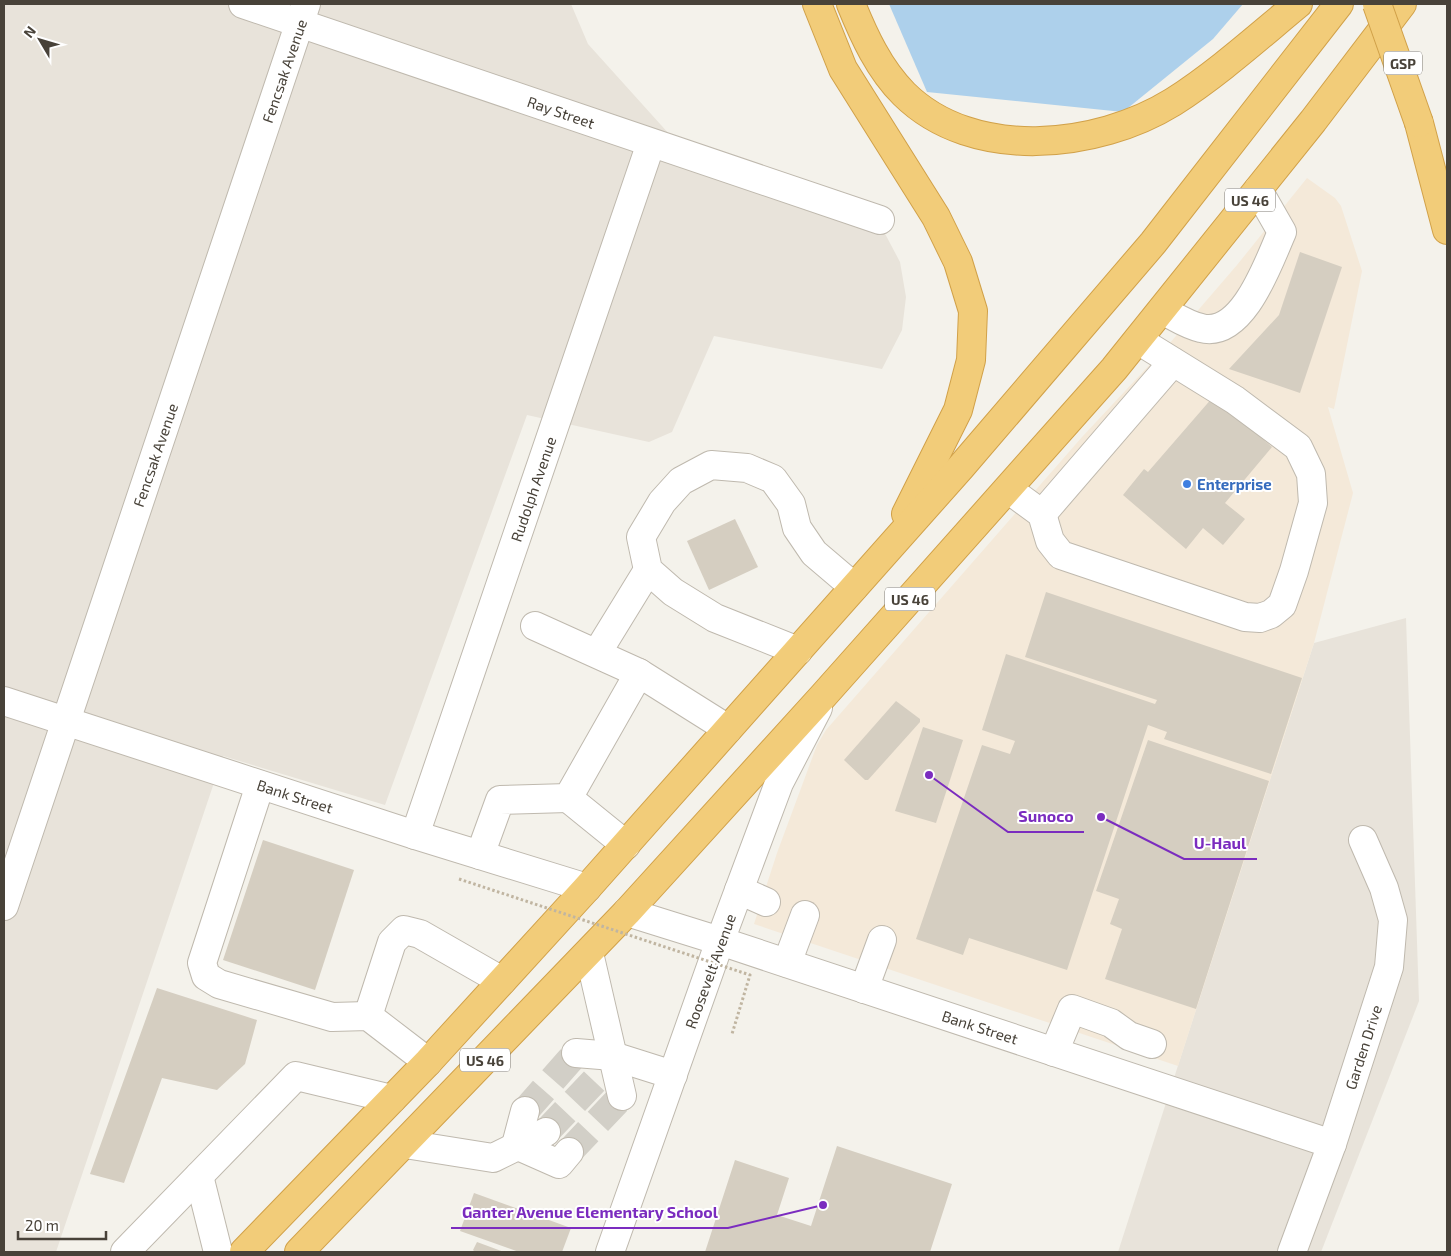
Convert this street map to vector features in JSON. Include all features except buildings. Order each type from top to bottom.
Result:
[{"type":"highway","points":[[816,4],[843,68],[936,217],[958,262],[973,311],[971,360],[958,410],[890,547]]},
{"type":"highway","points":[[851,4],[872,53],[905,94],[941,121],[988,138],[1034,142],[1077,136],[1130,123],[1173,102],[1298,4]]},
{"type":"highway","name":"US 46","points":[[244,1252],[428,1062],[626,845],[890,547],[1153,243],[1340,4]]},
{"type":"highway","points":[[1377,4],[1419,123]]},
{"type":"highway","name":"GSP","points":[[1387,4],[1447,230]]},
{"type":"highway","name":"US 46","points":[[299,1252],[589,953],[824,695],[1008,489],[1138,340],[1313,121],[1402,4]]},
{"type":"highway","points":[[1313,121],[1423,4]]},
{"type":"highway","points":[[317,1252],[343,1208]]},
{"type":"street","name":"Ray Street","points":[[243,4],[303,13],[651,143],[880,220]]},
{"type":"street","name":"Fencsak Avenue","points":[[4,906],[303,13]]},
{"type":"street","name":"Rudolph Avenue","points":[[415,835],[651,143]]},
{"type":"street","points":[[1162,310],[1202,329],[1222,327],[1242,310],[1260,282],[1282,232],[1258,190]]},
{"type":"street","points":[[1008,489],[1042,514],[1050,541],[1061,555],[1245,617],[1260,618],[1272,614],[1282,605],[1294,571],[1313,503],[1311,474],[1298,447],[1235,400],[1138,340]]},
{"type":"street","points":[[1042,514],[1173,362]]},
{"type":"street","points":[[798,651],[715,618],[674,592],[648,570],[641,537],[662,502],[681,481],[711,464],[748,468],[773,479],[791,504],[798,528],[814,553],[854,587]]},
{"type":"street","points":[[597,654],[648,570]]},
{"type":"street","points":[[535,626],[639,673],[728,730]]},
{"type":"street","points":[[568,798],[639,673]]},
{"type":"street","name":"Roosevelt Avenue","points":[[610,1252],[720,940],[779,783],[824,695]]},
{"type":"street","name":"Bank Street","points":[[4,701],[415,835],[587,888]]},
{"type":"street","points":[[260,785],[202,963],[206,976],[219,984],[332,1017],[368,1016],[428,1062]]},
{"type":"street","points":[[480,855],[500,800],[568,798],[626,845]]},
{"type":"street","name":"Garden Drive","points":[[1292,1252],[1332,1144],[1389,967],[1393,920],[1384,888],[1363,840]]},
{"type":"street","points":[[739,890],[766,902]]},
{"type":"street","name":"Bank Street","points":[[627,912],[720,940],[1332,1144]]},
{"type":"street","points":[[786,963],[805,915]]},
{"type":"street","points":[[368,1016],[392,942],[404,930],[420,934],[502,981]]},
{"type":"street","points":[[864,989],[882,940]]},
{"type":"street","points":[[589,953],[606,1066],[622,1096]]},
{"type":"street","points":[[1054,1052],[1072,1009],[1111,1023],[1140,1040],[1117,1072]]},
{"type":"street","points":[[576,1053],[606,1066],[673,1075]]},
{"type":"street","points":[[125,1252],[296,1076],[392,1099]]},
{"type":"street","points":[[516,1145],[525,1112]]},
{"type":"street","points":[[404,1144],[493,1158],[516,1145],[546,1132]]},
{"type":"street","points":[[516,1145],[560,1164],[569,1152]]},
{"type":"street","points":[[199,1176],[218,1252]]},
{"type":"path","points":[[460,879],[750,975],[732,1034]]},
{"type":"shaded area","points":[[4,4],[571,4],[588,44],[679,145],[882,228],[900,262],[906,297],[902,330],[882,369],[714,336],[672,432],[649,442],[527,415],[385,805],[223,756],[56,1252],[4,1252]]},
{"type":"shaded area","points":[[1307,178],[1335,198],[1341,206],[1362,271],[1334,409],[1328,407],[1353,493],[1314,643],[1178,1066],[754,924],[777,853],[817,745],[826,730],[1082,437],[1169,344],[1237,265]]},
{"type":"shaded area","points":[[1406,618],[1419,1001],[1321,1252],[1118,1252],[1314,643]]},
{"type":"water","points":[[889,4],[1243,4],[1213,39],[1123,112],[927,92]]},
{"type":"tunnel","points":[[525,1111],[576,1053]]},
{"type":"tunnel","points":[[546,1132],[599,1076]]},
{"type":"tunnel","points":[[569,1152],[622,1096]]},
{"type":"place","name":"Enterprise","points":[[1187,484]]},
{"type":"place","name":"Sunoco","points":[[929,775]]},
{"type":"place","name":"U-Haul","points":[[1101,817]]},
{"type":"place","name":"Ganter Avenue Elementary School","points":[[823,1205]]}]
